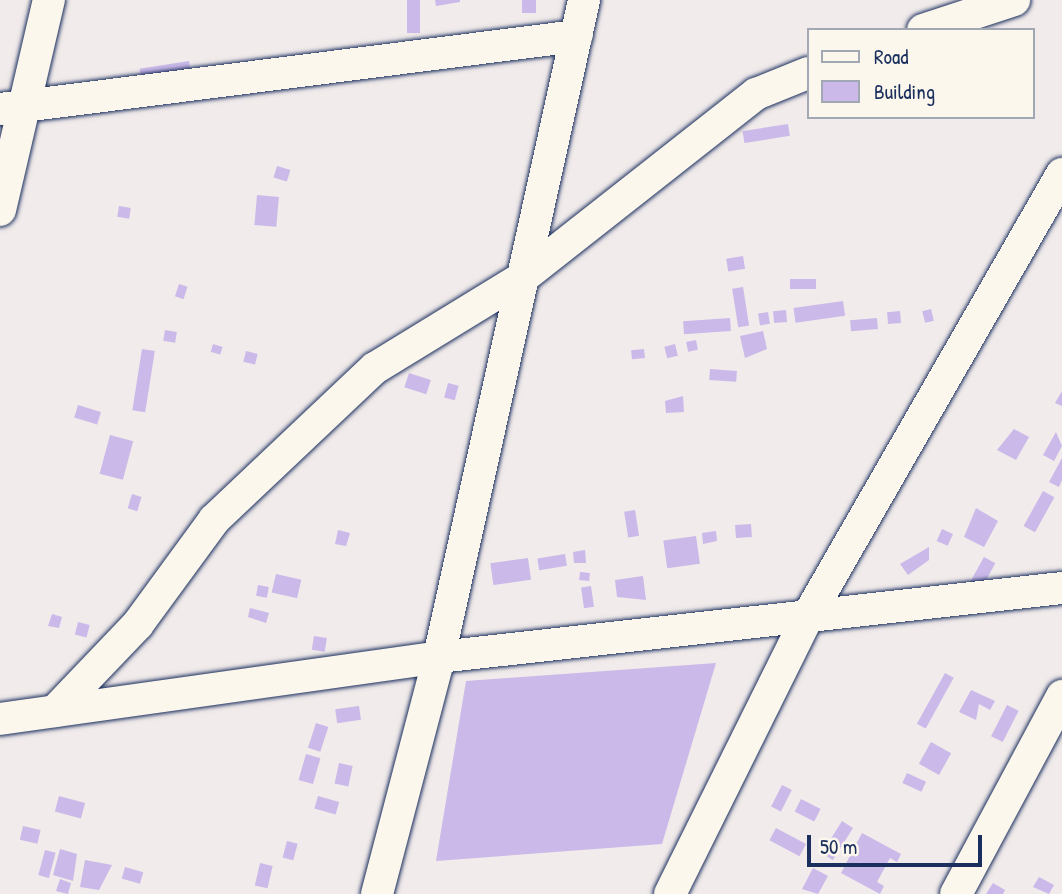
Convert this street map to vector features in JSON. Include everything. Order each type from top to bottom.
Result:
[{"type":"street","points":[[0,209],[12,109],[49,0]]},
{"type":"street","points":[[377,894],[439,657],[584,0]]},
{"type":"street","points":[[929,28],[1014,0]]},
{"type":"street","points":[[12,109],[576,36]]},
{"type":"street","points":[[55,711],[138,624],[215,520],[375,368],[522,278],[756,94],[806,74]]},
{"type":"street","points":[[670,894],[808,616],[1062,174]]},
{"type":"street","points":[[0,719],[439,657],[1062,588]]},
{"type":"street","points":[[956,894],[1062,696]]},
{"type":"building","points":[[407,0],[420,0],[420,33],[407,33]]},
{"type":"building","points":[[435,0],[460,0],[460,2],[436,6]]},
{"type":"building","points":[[522,0],[536,0],[536,13],[522,13]]},
{"type":"building","points":[[189,61],[191,73],[141,81],[140,69]]},
{"type":"building","points":[[788,124],[790,136],[744,143],[743,131]]},
{"type":"building","points":[[277,166],[290,170],[287,182],[273,177]]},
{"type":"building","points":[[257,195],[279,197],[276,227],[254,225]]},
{"type":"building","points":[[119,206],[131,208],[129,219],[117,217]]},
{"type":"building","points":[[743,256],[745,269],[728,271],[726,259]]},
{"type":"building","points":[[790,279],[816,279],[816,289],[790,289]]},
{"type":"building","points":[[179,284],[188,287],[184,299],[175,296]]},
{"type":"building","points":[[743,287],[749,326],[738,327],[732,289]]},
{"type":"building","points":[[843,301],[845,316],[796,323],[793,308]]},
{"type":"building","points":[[931,309],[934,321],[925,323],[922,311]]},
{"type":"building","points":[[786,310],[787,322],[774,323],[773,311]]},
{"type":"building","points":[[900,311],[901,323],[888,324],[887,312]]},
{"type":"building","points":[[768,312],[770,324],[760,325],[758,314]]},
{"type":"building","points":[[730,318],[731,331],[684,334],[683,321]]},
{"type":"building","points":[[877,318],[878,329],[851,331],[850,320]]},
{"type":"building","points":[[165,330],[177,332],[175,343],[163,341]]},
{"type":"building","points":[[763,331],[767,349],[745,358],[740,336]]},
{"type":"building","points":[[696,340],[698,350],[688,352],[686,342]]},
{"type":"building","points":[[213,344],[223,347],[220,355],[211,352]]},
{"type":"building","points":[[675,344],[678,356],[667,358],[664,347]]},
{"type":"building","points":[[142,349],[155,351],[145,412],[132,410]]},
{"type":"building","points":[[644,349],[645,358],[632,359],[631,350]]},
{"type":"building","points":[[246,351],[258,354],[255,365],[243,362]]},
{"type":"building","points":[[710,369],[737,371],[736,382],[709,380]]},
{"type":"building","points":[[409,373],[431,380],[426,394],[404,387]]},
{"type":"building","points":[[448,383],[459,386],[455,400],[444,397]]},
{"type":"building","points":[[1062,391],[1062,406],[1055,403]]},
{"type":"building","points":[[683,396],[684,412],[666,413],[665,401]]},
{"type":"building","points":[[78,405],[101,412],[97,424],[74,417]]},
{"type":"building","points":[[1014,429],[1029,437],[1016,460],[997,450]]},
{"type":"building","points":[[1056,432],[1062,446],[1054,461],[1043,455]]},
{"type":"building","points":[[110,435],[133,441],[123,480],[100,474]]},
{"type":"building","points":[[1062,458],[1062,480],[1059,487],[1049,482]]},
{"type":"building","points":[[1043,491],[1054,497],[1035,532],[1024,526]]},
{"type":"building","points":[[132,494],[142,497],[137,511],[128,508]]},
{"type":"building","points":[[976,508],[998,521],[984,547],[964,537]]},
{"type":"building","points":[[635,510],[639,536],[628,537],[624,512]]},
{"type":"building","points":[[751,524],[752,537],[736,538],[735,525]]},
{"type":"building","points":[[942,529],[953,534],[948,546],[937,541]]},
{"type":"building","points":[[338,530],[350,533],[346,546],[335,544]]},
{"type":"building","points":[[716,531],[717,541],[703,544],[702,533]]},
{"type":"building","points":[[696,536],[700,564],[667,568],[663,541]]},
{"type":"building","points":[[929,547],[929,560],[908,575],[900,564]]},
{"type":"building","points":[[585,550],[586,563],[574,563],[573,552]]},
{"type":"building","points":[[565,554],[567,566],[539,570],[537,558]]},
{"type":"building","points":[[984,557],[995,563],[979,593],[968,587]]},
{"type":"building","points":[[528,558],[531,580],[493,585],[490,563]]},
{"type":"building","points":[[580,572],[590,573],[589,581],[579,580]]},
{"type":"building","points":[[276,574],[301,580],[297,598],[272,593]]},
{"type":"building","points":[[643,576],[646,600],[617,597],[615,580]]},
{"type":"building","points":[[258,585],[269,587],[267,598],[256,596]]},
{"type":"building","points":[[591,586],[594,607],[584,608],[581,587]]},
{"type":"building","points":[[250,608],[269,613],[266,623],[248,617]]},
{"type":"building","points":[[52,614],[62,617],[59,628],[48,626]]},
{"type":"building","points":[[78,622],[90,625],[86,638],[75,635]]},
{"type":"building","points":[[314,636],[327,638],[325,652],[312,650]]},
{"type":"building","points":[[716,663],[662,844],[436,861],[466,681]]},
{"type":"building","points":[[945,673],[954,678],[926,729],[917,724]]},
{"type":"building","points":[[971,690],[995,701],[990,710],[979,704],[976,720],[959,712]]},
{"type":"building","points":[[1007,705],[1019,711],[1003,742],[991,736]]},
{"type":"building","points":[[359,706],[361,720],[337,723],[335,709]]},
{"type":"building","points":[[316,723],[328,727],[320,752],[308,748]]},
{"type":"building","points":[[931,742],[951,753],[939,775],[919,764]]},
{"type":"building","points":[[306,754],[320,758],[313,784],[299,780]]},
{"type":"building","points":[[339,763],[353,766],[348,786],[335,784]]},
{"type":"building","points":[[907,773],[926,782],[921,792],[902,783]]},
{"type":"building","points":[[782,785],[792,790],[781,811],[771,806]]},
{"type":"building","points":[[59,796],[85,803],[81,818],[55,811]]},
{"type":"building","points":[[318,796],[339,802],[336,815],[314,808]]},
{"type":"building","points":[[801,799],[821,809],[814,821],[795,811]]},
{"type":"building","points":[[842,821],[853,828],[833,860],[822,853]]},
{"type":"building","points":[[23,826],[41,830],[37,844],[20,840]]},
{"type":"building","points":[[776,828],[806,844],[799,856],[769,840]]},
{"type":"building","points":[[862,833],[901,854],[897,862],[890,858],[877,882],[884,886],[880,894],[841,873]]},
{"type":"building","points":[[287,841],[298,844],[293,860],[283,857]]},
{"type":"building","points":[[60,849],[77,854],[73,881],[53,875]]},
{"type":"building","points":[[45,850],[56,853],[49,878],[38,875]]},
{"type":"building","points":[[85,860],[112,865],[99,890],[80,887]]},
{"type":"building","points":[[260,863],[273,866],[267,888],[255,885]]},
{"type":"building","points":[[125,867],[143,872],[140,884],[122,879]]},
{"type":"building","points":[[813,868],[828,876],[818,894],[802,889]]},
{"type":"building","points":[[1039,877],[1054,885],[1049,894],[1033,887]]},
{"type":"building","points":[[60,879],[71,883],[68,894],[56,891]]},
{"type":"building","points":[[993,883],[1005,890],[1003,894],[986,894]]}]
